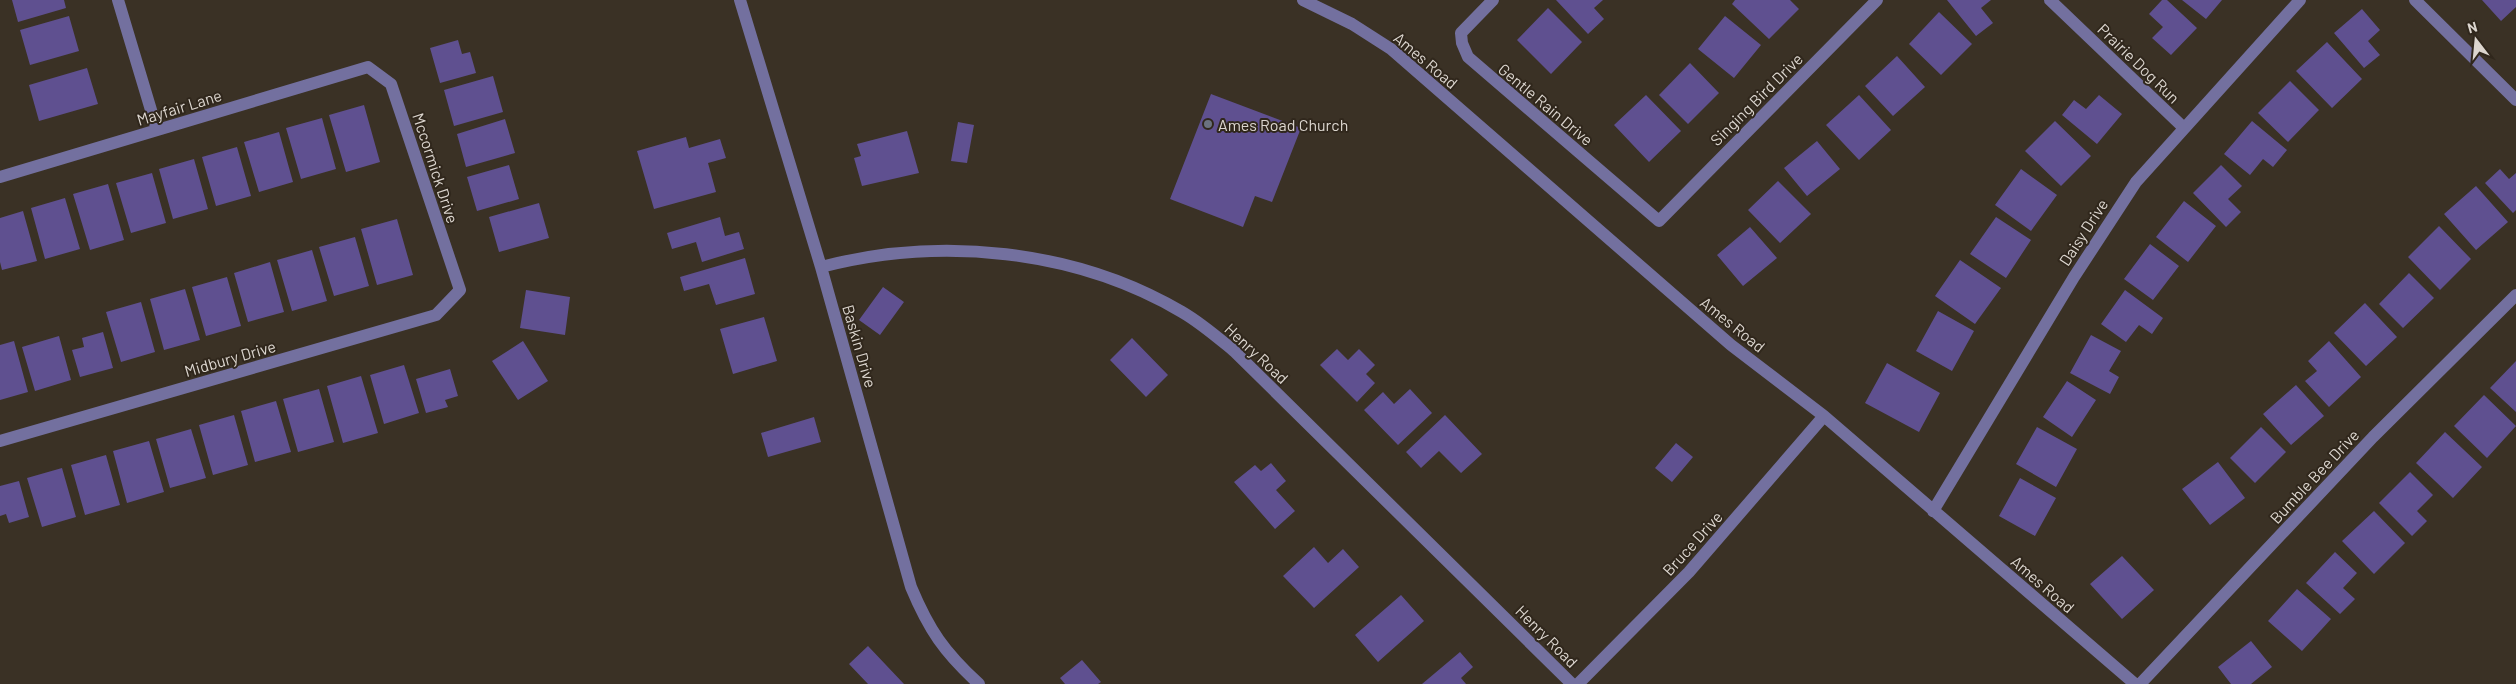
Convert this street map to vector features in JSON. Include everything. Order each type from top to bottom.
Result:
[{"type":"street","points":[[118,0],[157,130]]},
{"type":"street","name":"Baskin Drive","points":[[740,0],[821,267],[911,587],[926,623],[938,641],[979,684]]},
{"type":"street","name":"Ames Road","points":[[1303,0],[1352,24],[1391,50],[1731,345],[1824,416],[2134,684]]},
{"type":"street","name":"Gentle Rain Drive","points":[[1493,0],[1461,33],[1462,43],[1468,57],[1659,221]]},
{"type":"street","name":"Singing Bird Drive","points":[[1659,221],[1877,0]]},
{"type":"street","name":"Prairie Dog Run","points":[[2050,0],[2184,128]]},
{"type":"street","name":"Daisy Drive","points":[[1933,511],[2079,269],[2136,182],[2300,0]]},
{"type":"street","points":[[2415,0],[2516,100]]},
{"type":"street","name":"Mayfair Lane","points":[[0,177],[368,68]]},
{"type":"street","name":"Mccormick Drive","points":[[368,68],[391,84],[460,290]]},
{"type":"street","name":"Henry Road","points":[[821,267],[859,257],[935,249],[1005,254],[1038,259],[1092,273],[1136,290],[1182,312],[1234,351],[1572,684]]},
{"type":"street","name":"Midbury Drive","points":[[0,440],[436,316],[460,290]]},
{"type":"street","name":"Bumble Bee Drive","points":[[2140,684],[2373,437],[2516,295]]},
{"type":"street","name":"Bruce Drive","points":[[1578,684],[1689,572],[1824,416]]},
{"type":"building","points":[[12,0],[64,0],[66,8],[18,22]]},
{"type":"building","points":[[1556,0],[1603,0],[1594,8],[1604,19],[1588,34]]},
{"type":"building","points":[[1735,0],[1790,0],[1799,9],[1769,39],[1732,4]]},
{"type":"building","points":[[1947,0],[1991,0],[1981,8],[1993,23],[1976,36]]},
{"type":"building","points":[[2162,0],[2167,0],[2197,28],[2171,55],[2152,38],[2163,27],[2149,14]]},
{"type":"building","points":[[2182,0],[2222,0],[2206,19]]},
{"type":"building","points":[[2482,0],[2516,0],[2516,7],[2501,21]]},
{"type":"building","points":[[1548,8],[1582,42],[1551,74],[1517,40]]},
{"type":"building","points":[[2362,9],[2380,30],[2368,41],[2380,55],[2364,68],[2334,33]]},
{"type":"building","points":[[1939,12],[1972,44],[1941,75],[1909,44]]},
{"type":"building","points":[[69,16],[79,51],[30,65],[20,30]]},
{"type":"building","points":[[1725,16],[1761,45],[1734,78],[1698,49]]},
{"type":"building","points":[[458,40],[462,54],[470,52],[476,73],[440,83],[430,48]]},
{"type":"building","points":[[2327,42],[2362,79],[2332,108],[2296,71]]},
{"type":"building","points":[[1897,56],[1925,87],[1893,116],[1865,86]]},
{"type":"building","points":[[1690,63],[1719,93],[1688,124],[1659,95]]},
{"type":"building","points":[[87,68],[98,104],[39,121],[29,85]]},
{"type":"building","points":[[493,76],[503,112],[454,126],[444,90]]},
{"type":"building","points":[[2290,81],[2319,110],[2288,142],[2258,113]]},
{"type":"building","points":[[1211,94],[1301,128],[1272,202],[1255,196],[1243,227],[1170,199]]},
{"type":"building","points":[[1646,95],[1681,131],[1649,162],[1614,125]]},
{"type":"building","points":[[1859,95],[1891,130],[1859,160],[1826,125]]},
{"type":"building","points":[[2099,95],[2122,114],[2097,144],[2062,115],[2074,100],[2086,109]]},
{"type":"building","points":[[364,105],[380,162],[346,172],[329,115]]},
{"type":"building","points":[[322,118],[336,169],[301,179],[286,128]]},
{"type":"building","points":[[505,119],[515,153],[466,167],[457,134]]},
{"type":"building","points":[[2055,121],[2091,156],[2061,186],[2025,151]]},
{"type":"building","points":[[2252,121],[2287,150],[2273,167],[2263,159],[2250,175],[2224,154]]},
{"type":"building","points":[[958,122],[974,125],[967,163],[951,161]]},
{"type":"building","points":[[907,131],[919,173],[862,186],[854,158],[861,156],[857,144]]},
{"type":"building","points":[[279,132],[293,182],[259,192],[244,142]]},
{"type":"building","points":[[686,137],[689,148],[720,139],[726,158],[708,163],[716,192],[654,209],[637,151]]},
{"type":"building","points":[[1817,141],[1840,169],[1807,196],[1784,168]]},
{"type":"building","points":[[237,147],[251,196],[216,206],[202,157]]},
{"type":"building","points":[[194,159],[208,209],[173,219],[159,169]]},
{"type":"building","points":[[509,165],[519,199],[477,211],[467,177]]},
{"type":"building","points":[[2221,165],[2242,186],[2228,199],[2241,212],[2226,227],[2193,193]]},
{"type":"building","points":[[2021,169],[2057,195],[2031,231],[1995,205]]},
{"type":"building","points":[[2500,169],[2509,179],[2516,173],[2516,210],[2513,213],[2485,183]]},
{"type":"building","points":[[152,173],[166,223],[131,233],[116,183]]},
{"type":"building","points":[[1778,181],[1811,214],[1780,243],[1748,210]]},
{"type":"building","points":[[108,184],[124,240],[90,250],[73,194]]},
{"type":"building","points":[[2476,186],[2508,222],[2476,250],[2444,214]]},
{"type":"building","points":[[65,198],[80,249],[45,259],[31,208]]},
{"type":"building","points":[[2184,201],[2216,226],[2188,262],[2156,237]]},
{"type":"building","points":[[539,203],[549,238],[499,252],[489,217]]},
{"type":"building","points":[[23,211],[37,261],[2,270],[0,262],[0,218]]},
{"type":"building","points":[[720,217],[725,236],[739,232],[744,249],[702,262],[696,242],[672,249],[667,233]]},
{"type":"building","points":[[1996,217],[2031,240],[2006,278],[1970,254]]},
{"type":"building","points":[[397,219],[413,275],[377,285],[361,229]]},
{"type":"building","points":[[2439,226],[2471,259],[2440,290],[2408,257]]},
{"type":"building","points":[[1750,227],[1777,258],[1743,286],[1717,255]]},
{"type":"building","points":[[355,237],[369,286],[334,296],[319,247]]},
{"type":"building","points":[[2150,244],[2179,266],[2153,300],[2124,279]]},
{"type":"building","points":[[312,250],[327,301],[292,311],[277,260]]},
{"type":"building","points":[[745,258],[755,294],[716,305],[709,284],[684,291],[680,277]]},
{"type":"building","points":[[1960,260],[2001,288],[1975,324],[1935,296]]},
{"type":"building","points":[[270,262],[284,312],[248,322],[234,273]]},
{"type":"building","points":[[2409,273],[2434,298],[2403,328],[2379,304]]},
{"type":"building","points":[[227,277],[241,326],[206,336],[192,287]]},
{"type":"building","points":[[883,287],[904,302],[880,335],[859,320]]},
{"type":"building","points":[[185,289],[200,340],[164,350],[150,299]]},
{"type":"building","points":[[526,290],[570,297],[565,335],[520,328]]},
{"type":"building","points":[[2125,290],[2163,318],[2152,334],[2139,325],[2126,342],[2101,324]]},
{"type":"building","points":[[141,302],[155,352],[121,362],[106,312]]},
{"type":"building","points":[[2365,303],[2397,337],[2366,366],[2334,333]]},
{"type":"building","points":[[1938,311],[1974,331],[1952,371],[1916,351]]},
{"type":"building","points":[[764,317],[777,361],[733,374],[720,329]]},
{"type":"building","points":[[103,332],[113,368],[80,377],[72,350],[84,347],[82,338]]},
{"type":"building","points":[[2091,335],[2121,351],[2109,371],[2119,377],[2110,394],[2070,373]]},
{"type":"building","points":[[59,336],[71,380],[35,391],[22,347]]},
{"type":"building","points":[[1132,338],[1168,375],[1146,397],[1110,360]]},
{"type":"building","points":[[14,341],[28,392],[0,400],[0,345]]},
{"type":"building","points":[[523,341],[548,381],[518,400],[492,361]]},
{"type":"building","points":[[2329,341],[2361,377],[2329,407],[2305,381],[2317,371],[2308,361]]},
{"type":"building","points":[[1337,349],[1348,360],[1359,349],[1375,365],[1366,374],[1375,383],[1357,402],[1320,365]]},
{"type":"building","points":[[2516,361],[2516,412],[2490,388]]},
{"type":"building","points":[[1887,363],[1940,393],[1919,432],[1865,403]]},
{"type":"building","points":[[404,365],[419,413],[384,424],[370,375]]},
{"type":"building","points":[[450,369],[458,396],[445,400],[448,407],[426,413],[416,379]]},
{"type":"building","points":[[361,376],[378,433],[343,443],[327,386]]},
{"type":"building","points":[[2067,381],[2096,400],[2072,437],[2043,417]]},
{"type":"building","points":[[2296,385],[2324,416],[2291,445],[2263,414]]},
{"type":"building","points":[[319,389],[334,442],[298,452],[283,399]]},
{"type":"building","points":[[1410,389],[1432,413],[1398,445],[1364,410],[1383,392],[1394,404]]},
{"type":"building","points":[[2484,395],[2516,426],[2487,458],[2454,426]]},
{"type":"building","points":[[276,401],[291,452],[255,462],[241,411]]},
{"type":"building","points":[[234,415],[248,465],[213,475],[199,425]]},
{"type":"building","points":[[1445,415],[1482,454],[1461,473],[1439,451],[1421,468],[1406,452]]},
{"type":"building","points":[[814,417],[821,442],[768,457],[761,433]]},
{"type":"building","points":[[2037,427],[2077,449],[2056,487],[2016,464]]},
{"type":"building","points":[[2261,427],[2286,452],[2255,483],[2230,458]]},
{"type":"building","points":[[191,429],[206,478],[170,488],[156,439]]},
{"type":"building","points":[[2445,432],[2482,467],[2453,498],[2416,463]]},
{"type":"building","points":[[149,441],[164,492],[127,503],[113,451]]},
{"type":"building","points":[[1676,443],[1693,457],[1672,482],[1655,468]]},
{"type":"building","points":[[106,455],[120,505],[85,515],[71,465]]},
{"type":"building","points":[[2218,462],[2245,498],[2210,525],[2182,489]]},
{"type":"building","points":[[1271,463],[1286,481],[1276,490],[1295,511],[1275,529],[1234,482],[1255,465],[1261,471]]},
{"type":"building","points":[[62,468],[76,517],[42,527],[27,478]]},
{"type":"building","points":[[2410,472],[2433,495],[2417,511],[2427,521],[2412,536],[2379,503]]},
{"type":"building","points":[[2020,478],[2056,498],[2035,536],[1999,516]]},
{"type":"building","points":[[19,481],[29,517],[9,523],[6,514],[0,516],[0,486]]},
{"type":"building","points":[[2374,511],[2405,543],[2374,574],[2342,541]]},
{"type":"building","points":[[1314,547],[1328,563],[1343,549],[1359,567],[1314,608],[1283,576]]},
{"type":"building","points":[[2335,552],[2357,573],[2343,588],[2355,599],[2340,614],[2306,583]]},
{"type":"building","points":[[2122,556],[2154,590],[2122,619],[2090,584]]},
{"type":"building","points":[[2297,589],[2331,619],[2302,651],[2268,621]]},
{"type":"building","points":[[1401,595],[1424,621],[1378,662],[1355,635]]},
{"type":"building","points":[[2251,641],[2272,667],[2251,684],[2231,684],[2218,667]]},
{"type":"building","points":[[868,646],[904,684],[868,684],[849,664]]},
{"type":"building","points":[[1460,652],[1473,667],[1461,678],[1466,684],[1422,684]]},
{"type":"building","points":[[1082,660],[1101,682],[1098,684],[1065,684],[1060,678]]},
{"type":"place","name":"Ames Road Church","points":[[1208,124]]}]
